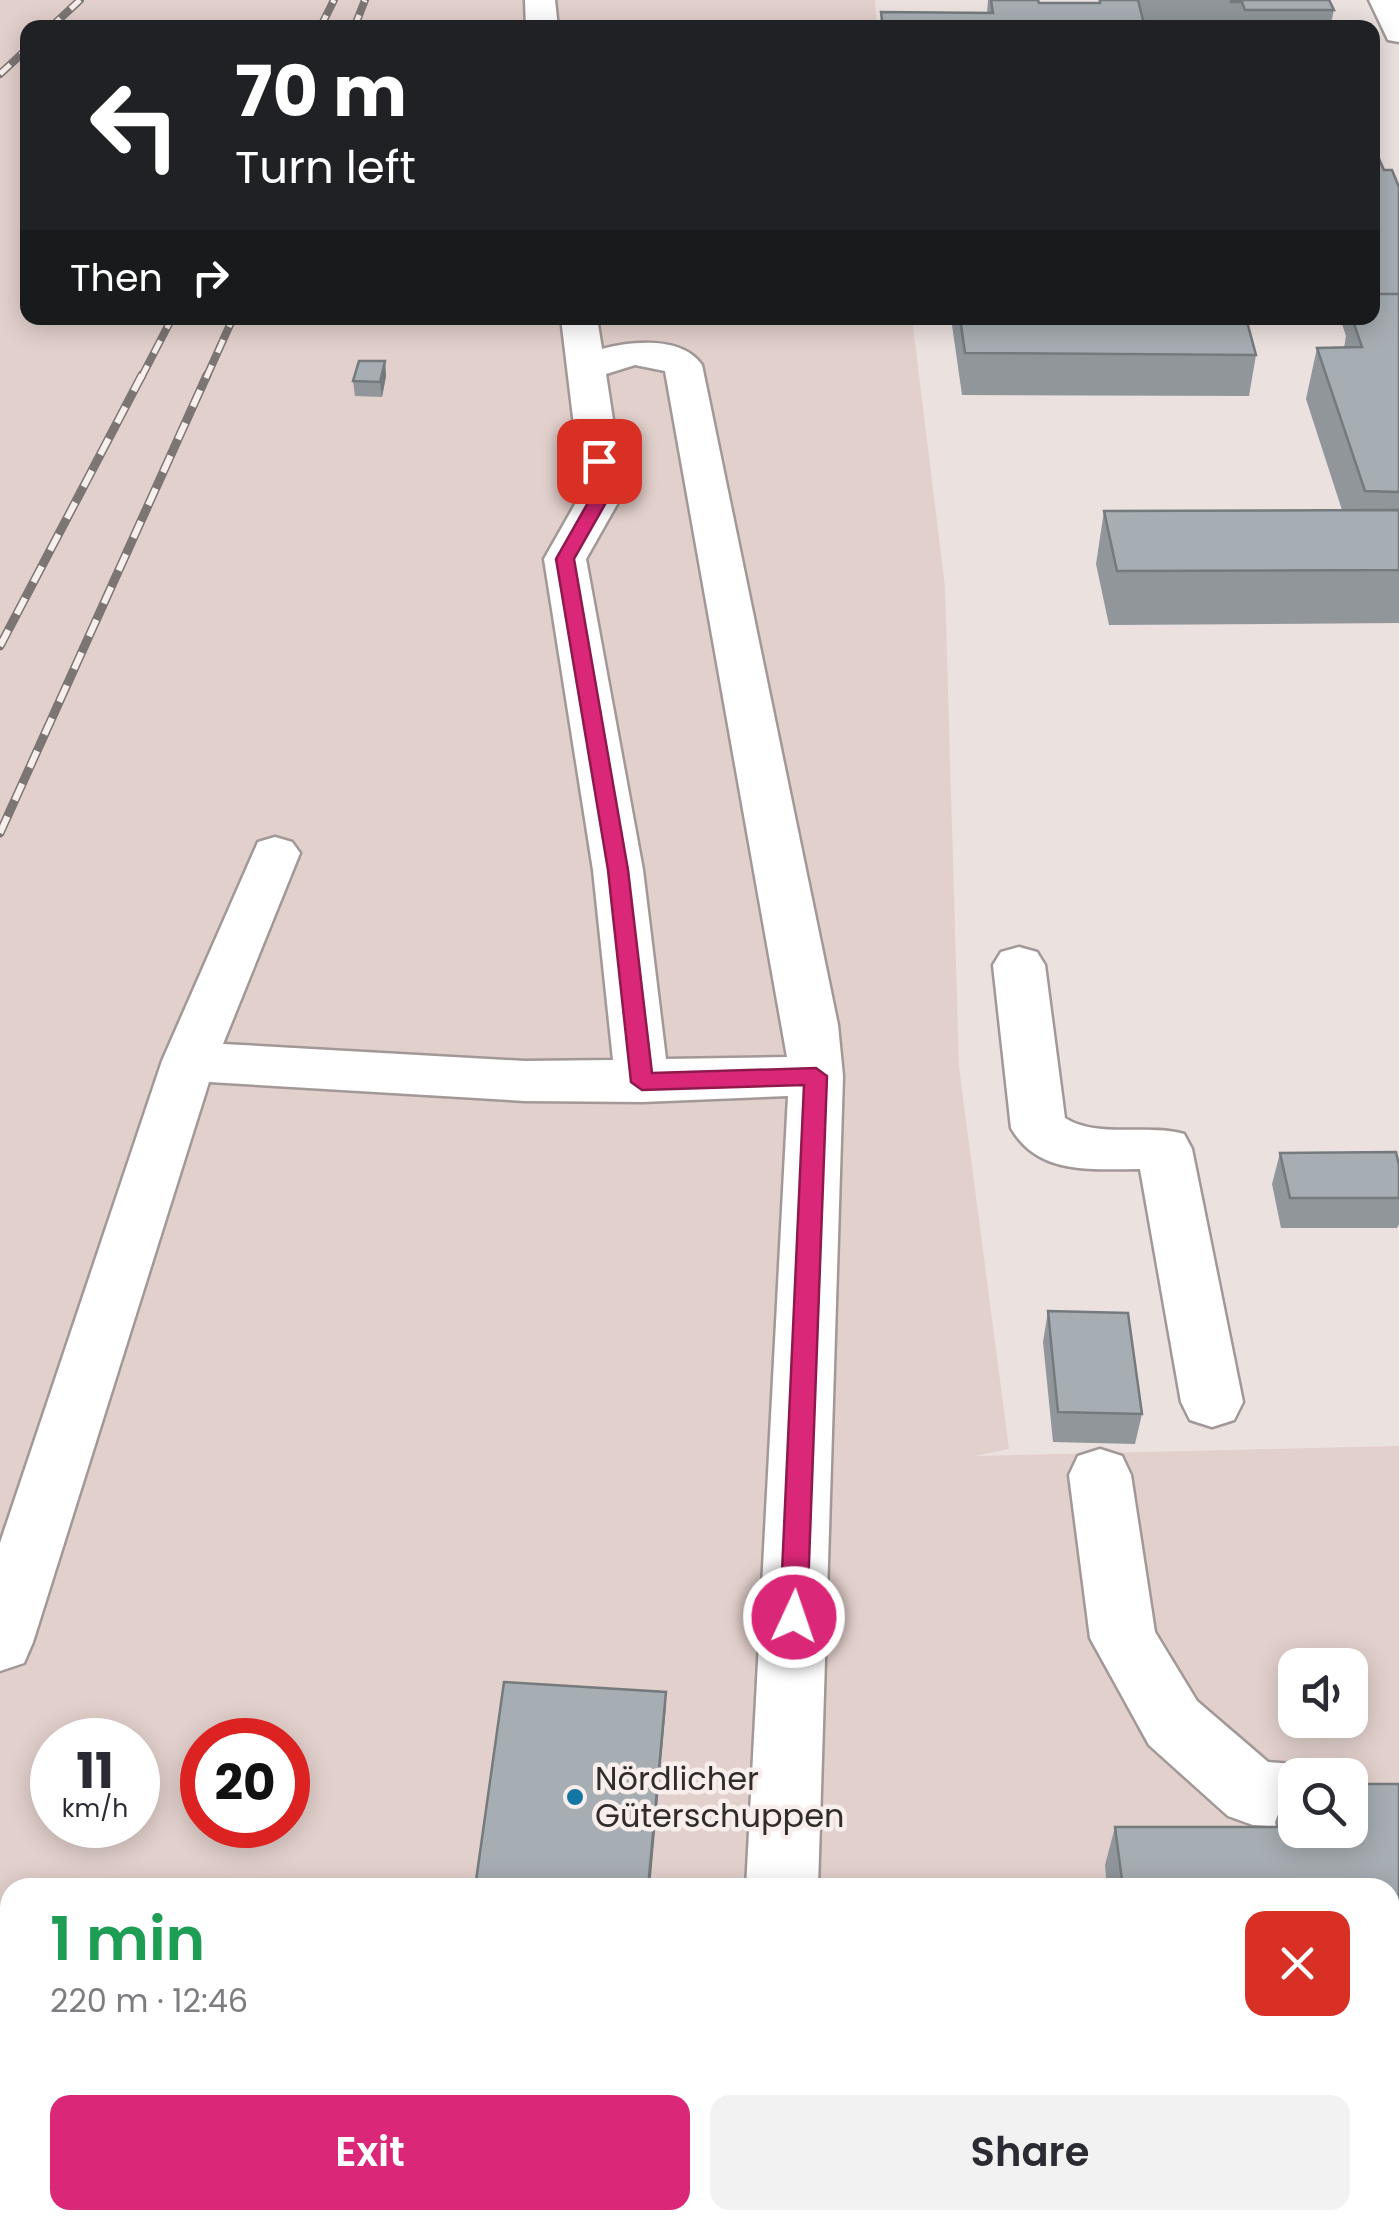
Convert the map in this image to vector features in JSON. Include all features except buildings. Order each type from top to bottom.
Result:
[{"type":"main road","points":[[1384,0],[1399,33]]},
{"type":"main road","points":[[580,325],[603,492],[565,559],[618,870],[642,1082]]},
{"type":"main road","points":[[586,368],[626,353],[655,352],[683,364],[810,1024],[816,1076],[782,1878]]},
{"type":"main road","points":[[0,1642],[189,1061],[275,854]]},
{"type":"main road","points":[[1019,966],[1039,1128],[1069,1148],[1164,1149],[1212,1402]]},
{"type":"main road","points":[[189,1061],[525,1081],[642,1082],[816,1076]]},
{"type":"main road","points":[[1100,1475],[1123,1638],[1173,1723],[1254,1794],[1278,1795]]},
{"type":"shaded area","points":[[0,0],[875,0],[876,20],[20,20],[20,325],[913,325],[945,587],[959,1067],[1009,1449],[974,1456],[1399,1446],[1399,1878],[0,1878]]},
{"type":"railway","points":[[59,20],[80,0]]},
{"type":"railway","points":[[324,20],[334,0]]},
{"type":"railway","points":[[357,20],[365,0]]},
{"type":"railway","points":[[0,74],[20,55]]},
{"type":"railway","points":[[141,378],[168,325]]},
{"type":"railway","points":[[206,378],[230,325]]},
{"type":"railway","points":[[0,646],[142,375]]},
{"type":"railway","points":[[0,833],[207,375]]},
{"type":"place","name":"Nördlicher Güterschuppen","points":[[575,1797]]},
{"type":"route","points":[[599,461],[603,492],[565,559],[618,870],[642,1082],[816,1076],[794,1617]]}]
